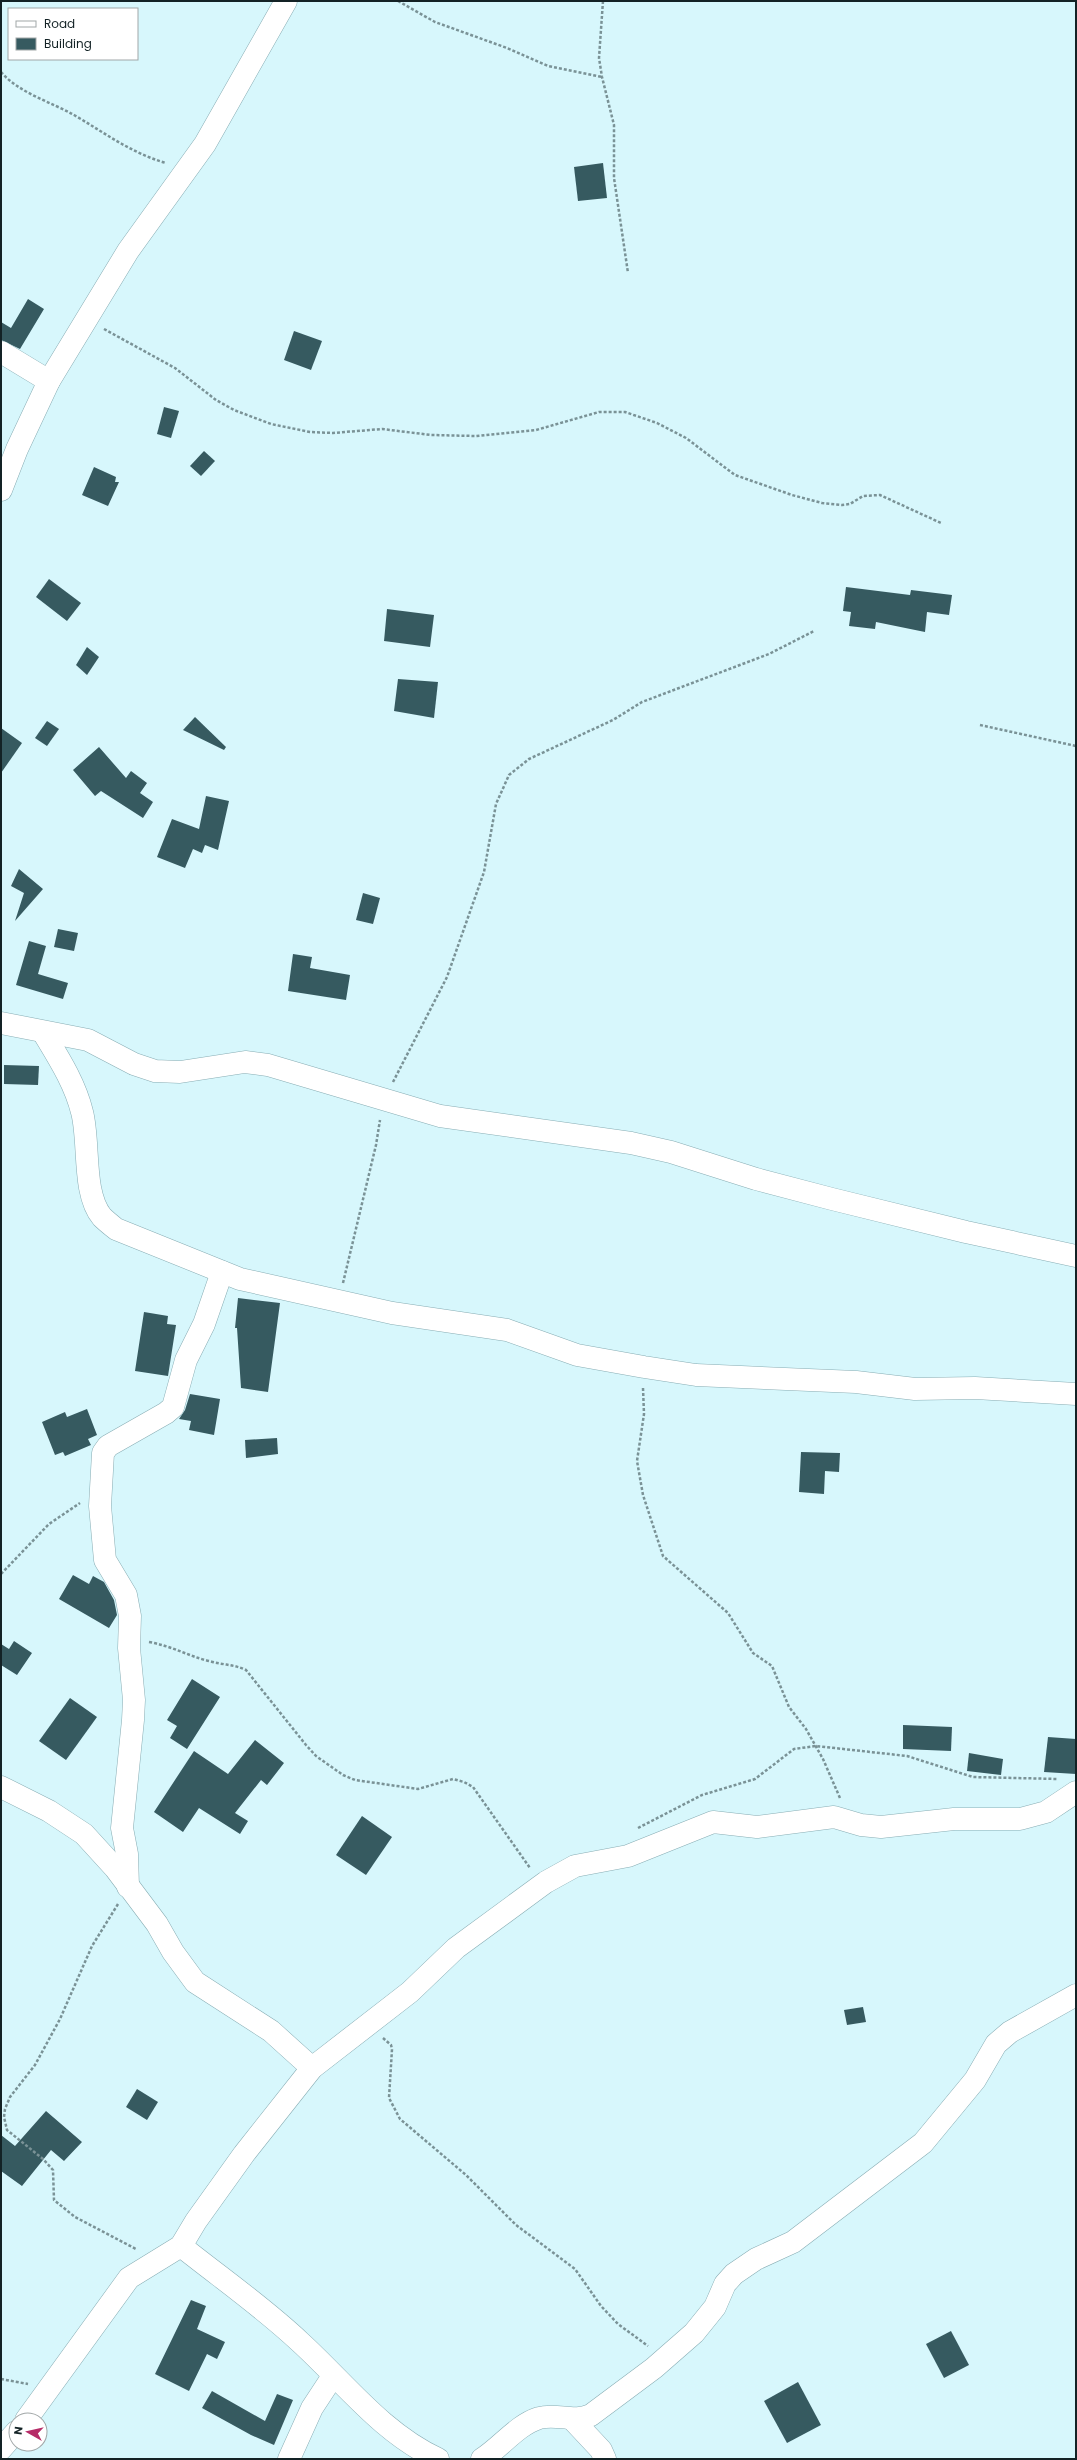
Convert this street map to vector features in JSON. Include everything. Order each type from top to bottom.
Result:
[{"type":"street","points":[[1,489],[17,449],[49,382],[128,251],[188,168],[228,105],[286,1]]},
{"type":"street","points":[[1,352],[49,382]]},
{"type":"street","points":[[1,1023],[88,1040],[129,1061],[155,1071],[180,1072],[245,1062],[287,1070],[440,1116],[500,1126],[563,1132],[671,1152],[756,1179],[824,1197],[966,1232],[1076,1256]]},
{"type":"street","points":[[43,1032],[67,1075],[81,1105],[85,1127],[90,1186],[96,1207],[102,1216],[116,1229],[240,1279],[392,1313],[507,1330],[577,1355],[696,1375],[856,1382],[915,1389],[975,1388],[1076,1394]]},
{"type":"street","points":[[128,1887],[127,1854],[122,1828],[133,1720],[129,1603],[105,1560],[100,1506],[105,1450],[173,1407],[186,1360],[204,1324],[222,1272]]},
{"type":"street","points":[[32,2412],[80,2349],[125,2282],[136,2273],[182,2246],[196,2221],[244,2154],[312,2068],[410,1992],[456,1948],[542,1885],[575,1866],[628,1856],[672,1840],[707,1823],[723,1822],[757,1828],[834,1817],[842,1818],[861,1825],[881,1827],[954,1819],[1020,1819],[1046,1812],[1068,1786]]},
{"type":"street","points":[[1,1787],[49,1811],[84,1834],[115,1868],[157,1924],[173,1952],[195,1982],[271,2031],[312,2068]]},
{"type":"street","points":[[482,2459],[518,2430],[534,2420],[546,2417],[581,2420],[591,2416],[667,2357],[709,2316],[725,2284],[734,2274],[756,2259],[792,2242],[912,2153],[933,2134],[975,2080],[996,2044],[1010,2032],[1076,1995]]},
{"type":"street","points":[[182,2246],[300,2342],[333,2376],[387,2427],[422,2451],[438,2459]]},
{"type":"street","points":[[289,2459],[312,2408],[333,2376]]},
{"type":"street","points":[[572,2419],[601,2450],[605,2459]]},
{"type":"street","points":[[1,2449],[8,2441]]},
{"type":"path","points":[[398,1],[435,22],[507,48],[548,66],[602,76]]},
{"type":"path","points":[[603,1],[599,42],[602,76],[614,124],[614,178],[628,273]]},
{"type":"path","points":[[1,72],[28,92],[74,115],[130,150],[158,161],[188,168]]},
{"type":"path","points":[[86,321],[122,337],[175,368],[216,400],[234,410],[271,424],[310,432],[382,429],[431,435],[476,436],[536,430],[599,412],[625,412],[657,423],[686,438],[735,475],[804,499],[827,504],[850,504],[863,496],[880,495],[941,523]]},
{"type":"path","points":[[341,1302],[344,1275],[376,1145],[383,1098],[397,1077],[447,977],[484,872],[496,804],[509,775],[530,759],[613,720],[642,702],[769,654],[814,631]]},
{"type":"path","points":[[980,725],[1076,746]]},
{"type":"path","points":[[622,1363],[638,1379],[643,1389],[644,1414],[637,1461],[643,1495],[663,1556],[728,1613],[753,1653],[772,1666],[789,1707],[816,1746],[839,1793],[842,1818]]},
{"type":"path","points":[[1,1574],[48,1524],[87,1498],[101,1482]]},
{"type":"path","points":[[130,1639],[169,1646],[209,1661],[232,1665],[246,1670],[316,1756],[343,1775],[355,1780],[418,1789],[453,1779],[473,1787],[542,1885]]},
{"type":"path","points":[[631,1833],[695,1798],[755,1779],[794,1749],[816,1746],[908,1756],[973,1777],[1068,1786]]},
{"type":"path","points":[[128,1887],[101,1928],[60,2019],[35,2065],[10,2097],[4,2117],[7,2130],[43,2159],[52,2170],[54,2200],[75,2217],[135,2249],[154,2263]]},
{"type":"path","points":[[362,2029],[383,2038],[390,2045],[392,2056],[389,2069],[388,2098],[400,2119],[466,2175],[516,2225],[575,2269],[601,2306],[618,2324],[667,2357]]},
{"type":"building","points":[[603,163],[607,198],[578,201],[574,167]]},
{"type":"building","points":[[28,299],[44,309],[20,349],[1,340],[1,322],[11,328]]},
{"type":"building","points":[[294,331],[322,341],[311,370],[284,360]]},
{"type":"building","points":[[164,407],[179,411],[171,438],[157,434]]},
{"type":"building","points":[[204,451],[215,461],[201,476],[190,466]]},
{"type":"building","points":[[94,467],[116,477],[115,482],[119,482],[108,506],[82,495]]},
{"type":"building","points":[[49,579],[81,603],[67,621],[36,597]]},
{"type":"building","points":[[846,587],[910,595],[911,590],[952,595],[949,615],[927,612],[925,632],[876,622],[875,629],[849,626],[851,612],[843,611]]},
{"type":"building","points":[[387,609],[434,615],[430,647],[384,641]]},
{"type":"building","points":[[87,647],[99,657],[87,675],[76,665]]},
{"type":"building","points":[[398,679],[438,682],[434,718],[394,711]]},
{"type":"building","points":[[195,717],[226,747],[224,750],[183,730]]},
{"type":"building","points":[[47,721],[59,729],[47,746],[35,738]]},
{"type":"building","points":[[1,728],[22,743],[1,773]]},
{"type":"building","points":[[99,747],[126,778],[131,771],[147,783],[140,793],[153,802],[143,818],[101,791],[95,796],[73,770]]},
{"type":"building","points":[[206,796],[229,801],[218,850],[205,845],[202,853],[193,849],[185,868],[157,857],[172,819],[199,829]]},
{"type":"building","points":[[19,869],[43,889],[15,921],[24,893],[11,886]]},
{"type":"building","points":[[363,893],[380,898],[373,924],[356,920]]},
{"type":"building","points":[[58,929],[78,933],[74,951],[54,947]]},
{"type":"building","points":[[29,941],[46,946],[38,974],[68,983],[63,999],[16,985]]},
{"type":"building","points":[[293,954],[312,957],[310,968],[350,975],[346,1000],[288,991]]},
{"type":"building","points":[[4,1065],[39,1066],[38,1085],[4,1084]]},
{"type":"building","points":[[238,1298],[280,1303],[268,1392],[241,1388],[237,1328],[235,1328]]},
{"type":"building","points":[[144,1312],[168,1316],[167,1324],[176,1325],[168,1376],[135,1371]]},
{"type":"building","points":[[190,1394],[220,1399],[214,1435],[189,1430],[191,1421],[179,1419],[185,1410]]},
{"type":"building","points":[[87,1409],[97,1435],[88,1439],[91,1445],[65,1456],[63,1452],[55,1455],[42,1422],[65,1412],[67,1417]]},
{"type":"building","points":[[277,1438],[278,1454],[246,1458],[245,1440]]},
{"type":"building","points":[[801,1452],[840,1453],[839,1472],[825,1471],[824,1494],[799,1492]]},
{"type":"building","points":[[73,1575],[89,1584],[93,1576],[104,1582],[114,1600],[117,1615],[109,1628],[59,1599]]},
{"type":"building","points":[[14,1641],[32,1653],[17,1675],[1,1665],[1,1644],[9,1649]]},
{"type":"building","points":[[192,1679],[220,1697],[187,1749],[170,1738],[177,1726],[167,1720]]},
{"type":"building","points":[[70,1698],[97,1717],[66,1760],[39,1741]]},
{"type":"building","points":[[903,1725],[952,1727],[951,1751],[903,1749]]},
{"type":"building","points":[[1048,1737],[1076,1739],[1076,1774],[1044,1772]]},
{"type":"building","points":[[255,1740],[284,1763],[267,1785],[261,1780],[235,1813],[248,1821],[240,1834],[199,1808],[183,1832],[154,1812],[194,1751],[228,1774]]},
{"type":"building","points":[[969,1753],[1003,1759],[1001,1775],[967,1771]]},
{"type":"building","points":[[362,1816],[392,1837],[366,1875],[336,1855]]},
{"type":"building","points":[[863,2007],[866,2022],[847,2025],[844,2010]]},
{"type":"building","points":[[137,2089],[158,2102],[147,2120],[126,2107]]},
{"type":"building","points":[[46,2111],[82,2142],[64,2161],[51,2150],[22,2186],[1,2171],[1,2135],[15,2146]]},
{"type":"building","points":[[191,2300],[206,2306],[197,2329],[225,2342],[217,2359],[207,2354],[189,2391],[155,2374]]},
{"type":"building","points":[[951,2331],[969,2365],[944,2378],[926,2344]]},
{"type":"building","points":[[798,2382],[821,2425],[787,2443],[764,2401]]},
{"type":"building","points":[[212,2391],[265,2421],[277,2394],[293,2400],[274,2445],[251,2435],[202,2408]]}]
